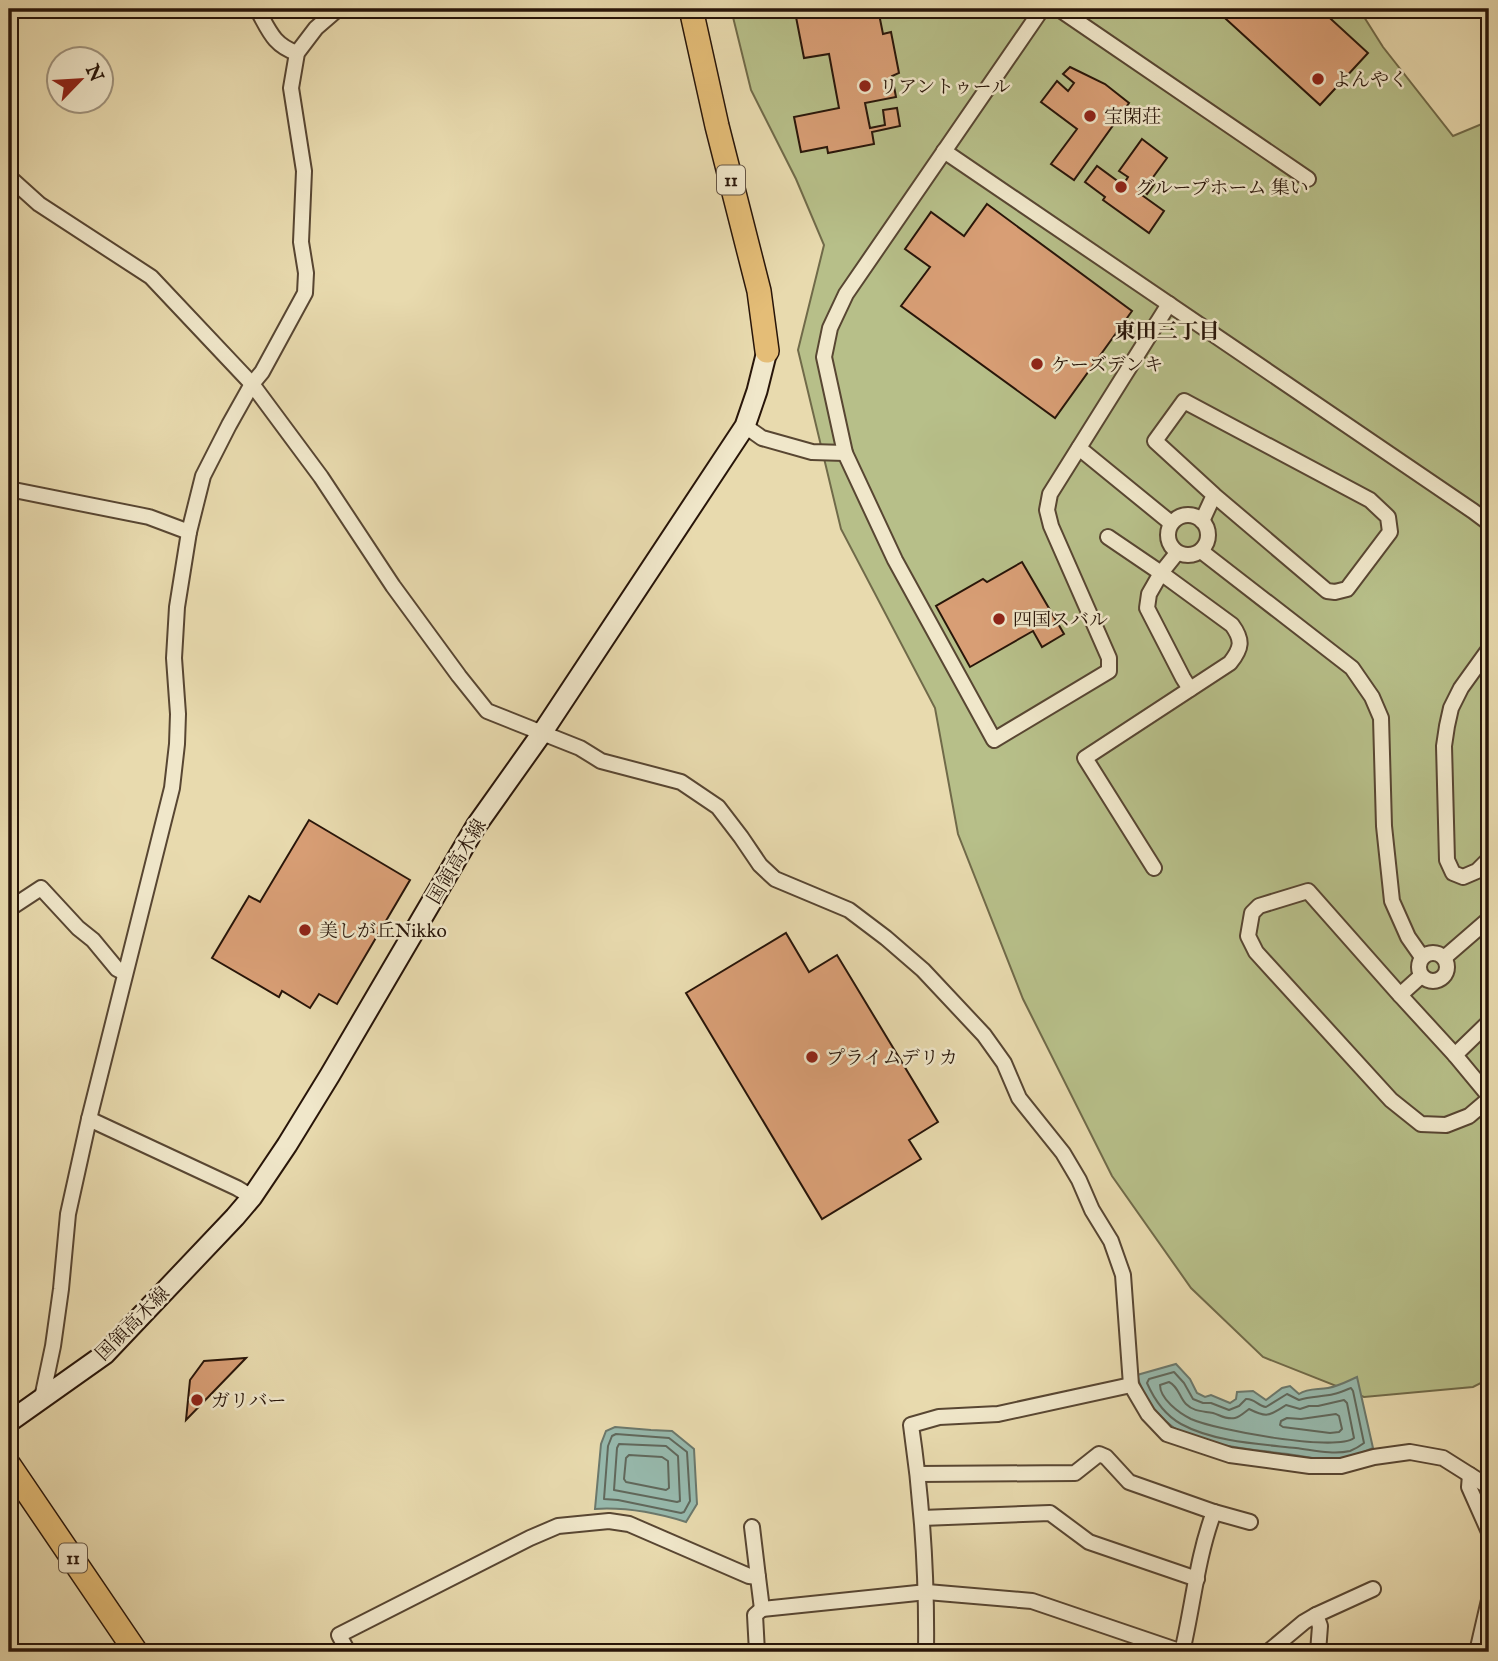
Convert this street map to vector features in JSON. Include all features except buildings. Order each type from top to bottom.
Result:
[{"type":"highway","name":"11","points":[[691,9],[717,126],[759,291],[766,351]]},
{"type":"highway","name":"11","points":[[9,1465],[136,1652]]},
{"type":"main road","name":"国領高木線","points":[[9,1422],[105,1354],[252,1197],[288,1145],[476,826],[542,733],[746,426],[766,351]]},
{"type":"street","points":[[257,9],[275,40],[285,49],[297,53]]},
{"type":"street","points":[[42,1398],[53,1346],[68,1214],[89,1119],[172,788],[177,734],[174,658],[177,607],[189,532],[203,476],[229,425],[262,372],[305,293],[306,273],[301,242],[303,171],[291,88],[297,53],[316,28],[338,9]]},
{"type":"street","points":[[1042,9],[846,294],[830,328],[824,357],[845,453],[895,560],[994,740],[1109,671],[1109,657],[1051,526],[1047,510],[1050,494],[1169,304]]},
{"type":"street","points":[[1059,9],[1308,179]]},
{"type":"street","points":[[944,151],[1489,523]]},
{"type":"street","points":[[9,177],[39,204],[151,278],[253,384],[321,477],[393,586],[487,710],[580,748],[601,761],[681,782],[718,807],[760,865],[775,879],[849,910],[923,970],[984,1035],[1004,1063],[1019,1098],[1063,1153],[1111,1241],[1123,1275],[1130,1385],[1148,1414],[1167,1434],[1230,1455],[1310,1466],[1341,1466],[1374,1457],[1410,1452],[1443,1458],[1489,1487]]},
{"type":"street","points":[[1184,401],[1370,500],[1388,517],[1390,532],[1346,589],[1335,593],[1327,591],[1214,495],[1156,441],[1184,401]]},
{"type":"street","points":[[746,426],[762,438],[812,452],[845,453]]},
{"type":"street","points":[[1079,448],[1171,523]]},
{"type":"street","points":[[9,489],[149,517],[189,532]]},
{"type":"street","points":[[1202,521],[1214,495]]},
{"type":"street","points":[[1189,515],[1202,521],[1208,539],[1201,551],[1189,556],[1177,553],[1168,543],[1171,523],[1176,518],[1189,515]]},
{"type":"street","points":[[1108,537],[1233,625],[1240,636],[1238,653],[1230,663],[1085,758],[1154,869]]},
{"type":"street","points":[[1201,551],[1352,668],[1372,697],[1381,718],[1384,827],[1392,901],[1408,937],[1422,957]]},
{"type":"street","points":[[1177,553],[1149,594],[1147,608],[1191,689]]},
{"type":"street","points":[[1489,649],[1461,688],[1451,708],[1444,746],[1447,860],[1453,873],[1463,877],[1477,871],[1489,859]]},
{"type":"street","points":[[9,909],[41,888],[78,928],[93,940],[117,969],[125,973]]},
{"type":"street","points":[[1308,891],[1400,995],[1455,1055],[1489,1098],[1469,1116],[1446,1125],[1421,1124],[1391,1100],[1256,952],[1248,936],[1252,914],[1259,906],[1308,891]]},
{"type":"street","points":[[1444,958],[1489,919]]},
{"type":"street","points":[[1436,953],[1444,958],[1446,972],[1439,980],[1430,981],[1421,976],[1418,968],[1422,957],[1436,953]]},
{"type":"street","points":[[1400,995],[1421,976]]},
{"type":"street","points":[[1455,1055],[1489,1022]]},
{"type":"street","points":[[89,1119],[252,1197]]},
{"type":"street","points":[[926,1652],[927,1592],[918,1475],[911,1425],[939,1416],[999,1414],[1130,1385]]},
{"type":"street","points":[[918,1475],[1075,1473],[1099,1454],[1106,1457],[1129,1482],[1250,1522]]},
{"type":"street","points":[[1470,1475],[1468,1487],[1489,1532]]},
{"type":"street","points":[[757,1652],[755,1615],[762,1609],[927,1592],[1032,1601],[1182,1652],[1205,1535],[1214,1512]]},
{"type":"street","points":[[922,1518],[1050,1513],[1089,1542],[1197,1579]]},
{"type":"street","points":[[348,1652],[340,1635],[558,1526],[609,1521],[629,1524],[749,1576],[758,1577]]},
{"type":"street","points":[[752,1527],[762,1609]]},
{"type":"street","points":[[1268,1652],[1304,1622],[1373,1589]]},
{"type":"street","points":[[1477,1652],[1489,1600]]},
{"type":"street","points":[[1316,1615],[1320,1626],[1318,1652]]},
{"type":"green space","points":[[731,9],[1359,9],[1383,47],[1453,136],[1489,121],[1489,1379],[1473,1387],[1364,1397],[1263,1357],[1191,1288],[1112,1176],[1023,999],[958,834],[935,708],[841,529],[798,350],[824,245],[796,179],[751,90]]},
{"type":"water","points":[[1176,1364],[1190,1379],[1197,1393],[1205,1397],[1211,1395],[1230,1403],[1236,1399],[1237,1392],[1253,1391],[1266,1400],[1282,1388],[1290,1386],[1299,1394],[1336,1386],[1357,1377],[1373,1448],[1348,1457],[1326,1460],[1198,1439],[1173,1427],[1155,1410],[1137,1375]]},
{"type":"water","points":[[615,1427],[672,1431],[694,1449],[697,1504],[686,1522],[641,1511],[595,1509],[601,1444],[606,1431]]},
{"type":"place","name":"よんやく","points":[[1318,79]]},
{"type":"place","name":"リアントゥール","points":[[865,86]]},
{"type":"place","name":"宝閑荘","points":[[1090,116]]},
{"type":"place","name":"グループホーム 集い","points":[[1121,187]]},
{"type":"place","name":"ケーズデンキ","points":[[1037,364]]},
{"type":"place","name":"四国スバル","points":[[999,619]]},
{"type":"place","name":"美しが丘Nikko","points":[[305,930]]},
{"type":"place","name":"プライムデリカ","points":[[812,1057]]},
{"type":"place","name":"ガリバー","points":[[197,1400]]},
{"type":"district","name":"東田三丁目","points":[[1167,331]]}]
